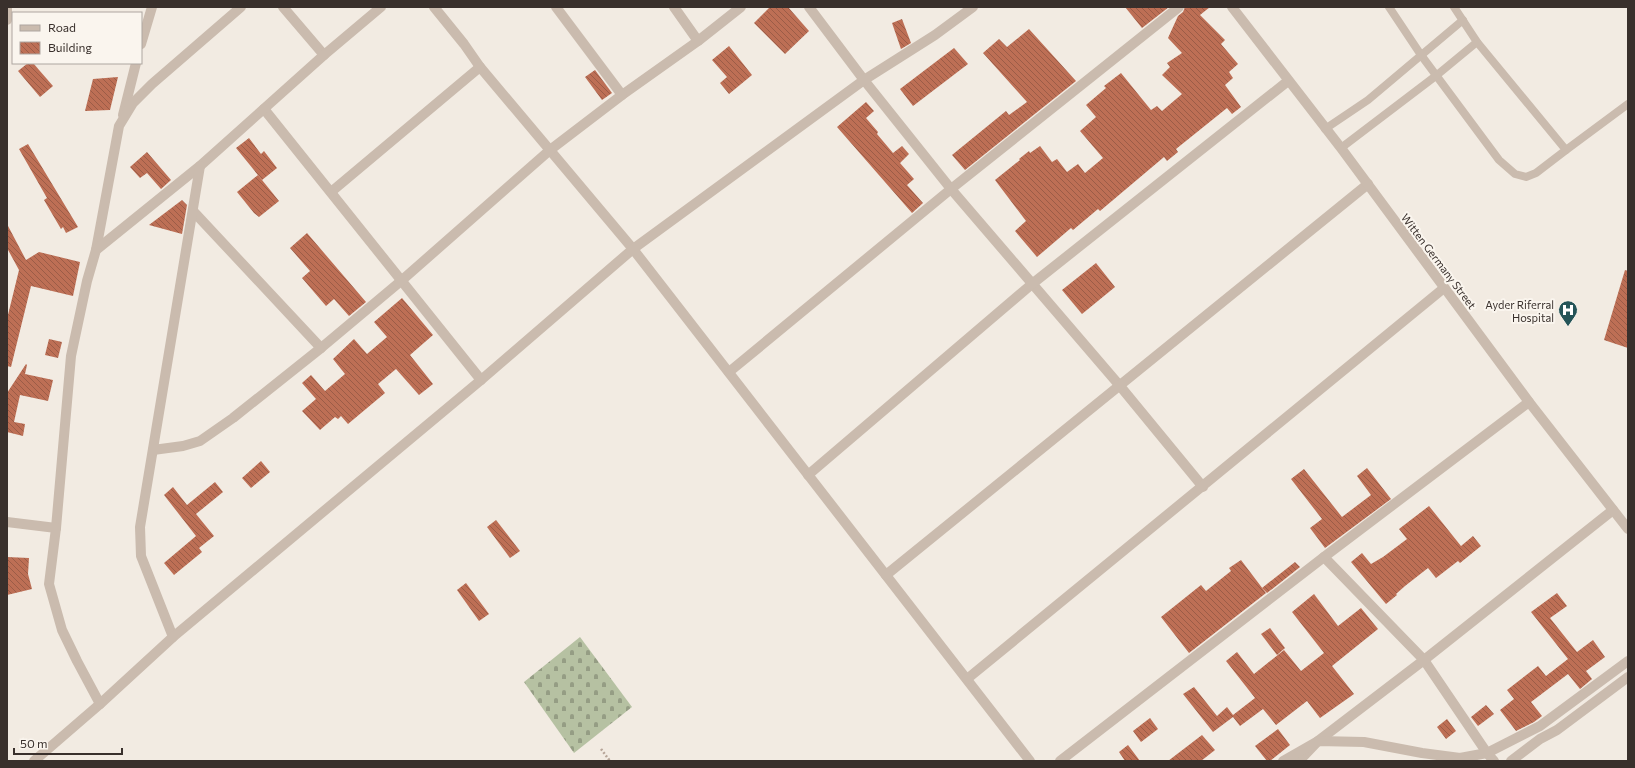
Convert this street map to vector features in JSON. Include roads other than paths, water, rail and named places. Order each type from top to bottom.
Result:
[{"type":"street","points":[[7,7],[7,20]]},
{"type":"street","points":[[142,41],[152,7]]},
{"type":"street","points":[[120,126],[133,104],[152,84],[241,7]]},
{"type":"street","points":[[283,7],[324,55]]},
{"type":"street","points":[[96,250],[200,166],[324,55],[381,7]]},
{"type":"street","points":[[434,7],[464,44],[480,67],[633,249],[1030,761]]},
{"type":"street","points":[[556,7],[622,95]]},
{"type":"street","points":[[674,7],[698,41]]},
{"type":"street","points":[[153,450],[183,446],[200,441],[233,418],[402,281],[550,150],[622,95],[698,41],[741,7]]},
{"type":"street","points":[[809,7],[864,80],[951,189],[1120,386],[1203,486]]},
{"type":"street","points":[[34,761],[100,704],[173,637],[481,380],[633,249],[864,80],[935,35],[973,7]]},
{"type":"street","points":[[729,372],[951,189],[1179,7]]},
{"type":"street","name":"Witten Germany Street","points":[[1232,7],[1341,148],[1529,402],[1628,529]]},
{"type":"street","points":[[100,704],[62,630],[49,584],[56,528],[71,356],[87,281],[96,250],[120,126],[136,64]]},
{"type":"street","points":[[330,192],[480,67]]},
{"type":"street","points":[[808,475],[1032,284],[1288,81]]},
{"type":"street","points":[[264,109],[481,380]]},
{"type":"street","points":[[173,637],[141,556],[140,527],[200,166]]},
{"type":"street","points":[[886,576],[1368,184]]},
{"type":"street","points":[[193,212],[321,348]]},
{"type":"street","points":[[967,679],[1444,288]]},
{"type":"street","points":[[1060,761],[1324,557],[1529,402]]},
{"type":"street","points":[[1283,761],[1318,741],[1424,660],[1613,510]]},
{"type":"street","points":[[7,522],[56,528]]},
{"type":"street","points":[[1324,557],[1424,660],[1494,761]]},
{"type":"street","points":[[1299,761],[1318,741],[1364,742],[1422,753],[1460,758],[1487,753],[1540,726],[1628,661]]},
{"type":"street","points":[[1511,761],[1540,739],[1557,730],[1628,677]]},
{"type":"lane","points":[[1388,7],[1421,55],[1499,160],[1515,174],[1526,177],[1536,173],[1628,104]]},
{"type":"lane","points":[[1454,7],[1477,42],[1566,150]]},
{"type":"lane","points":[[1325,129],[1368,100],[1463,20]]},
{"type":"lane","points":[[1341,148],[1437,76],[1477,42]]},
{"type":"place","name":"Ayder Riferral Hospital","points":[[1568,327]]}]
